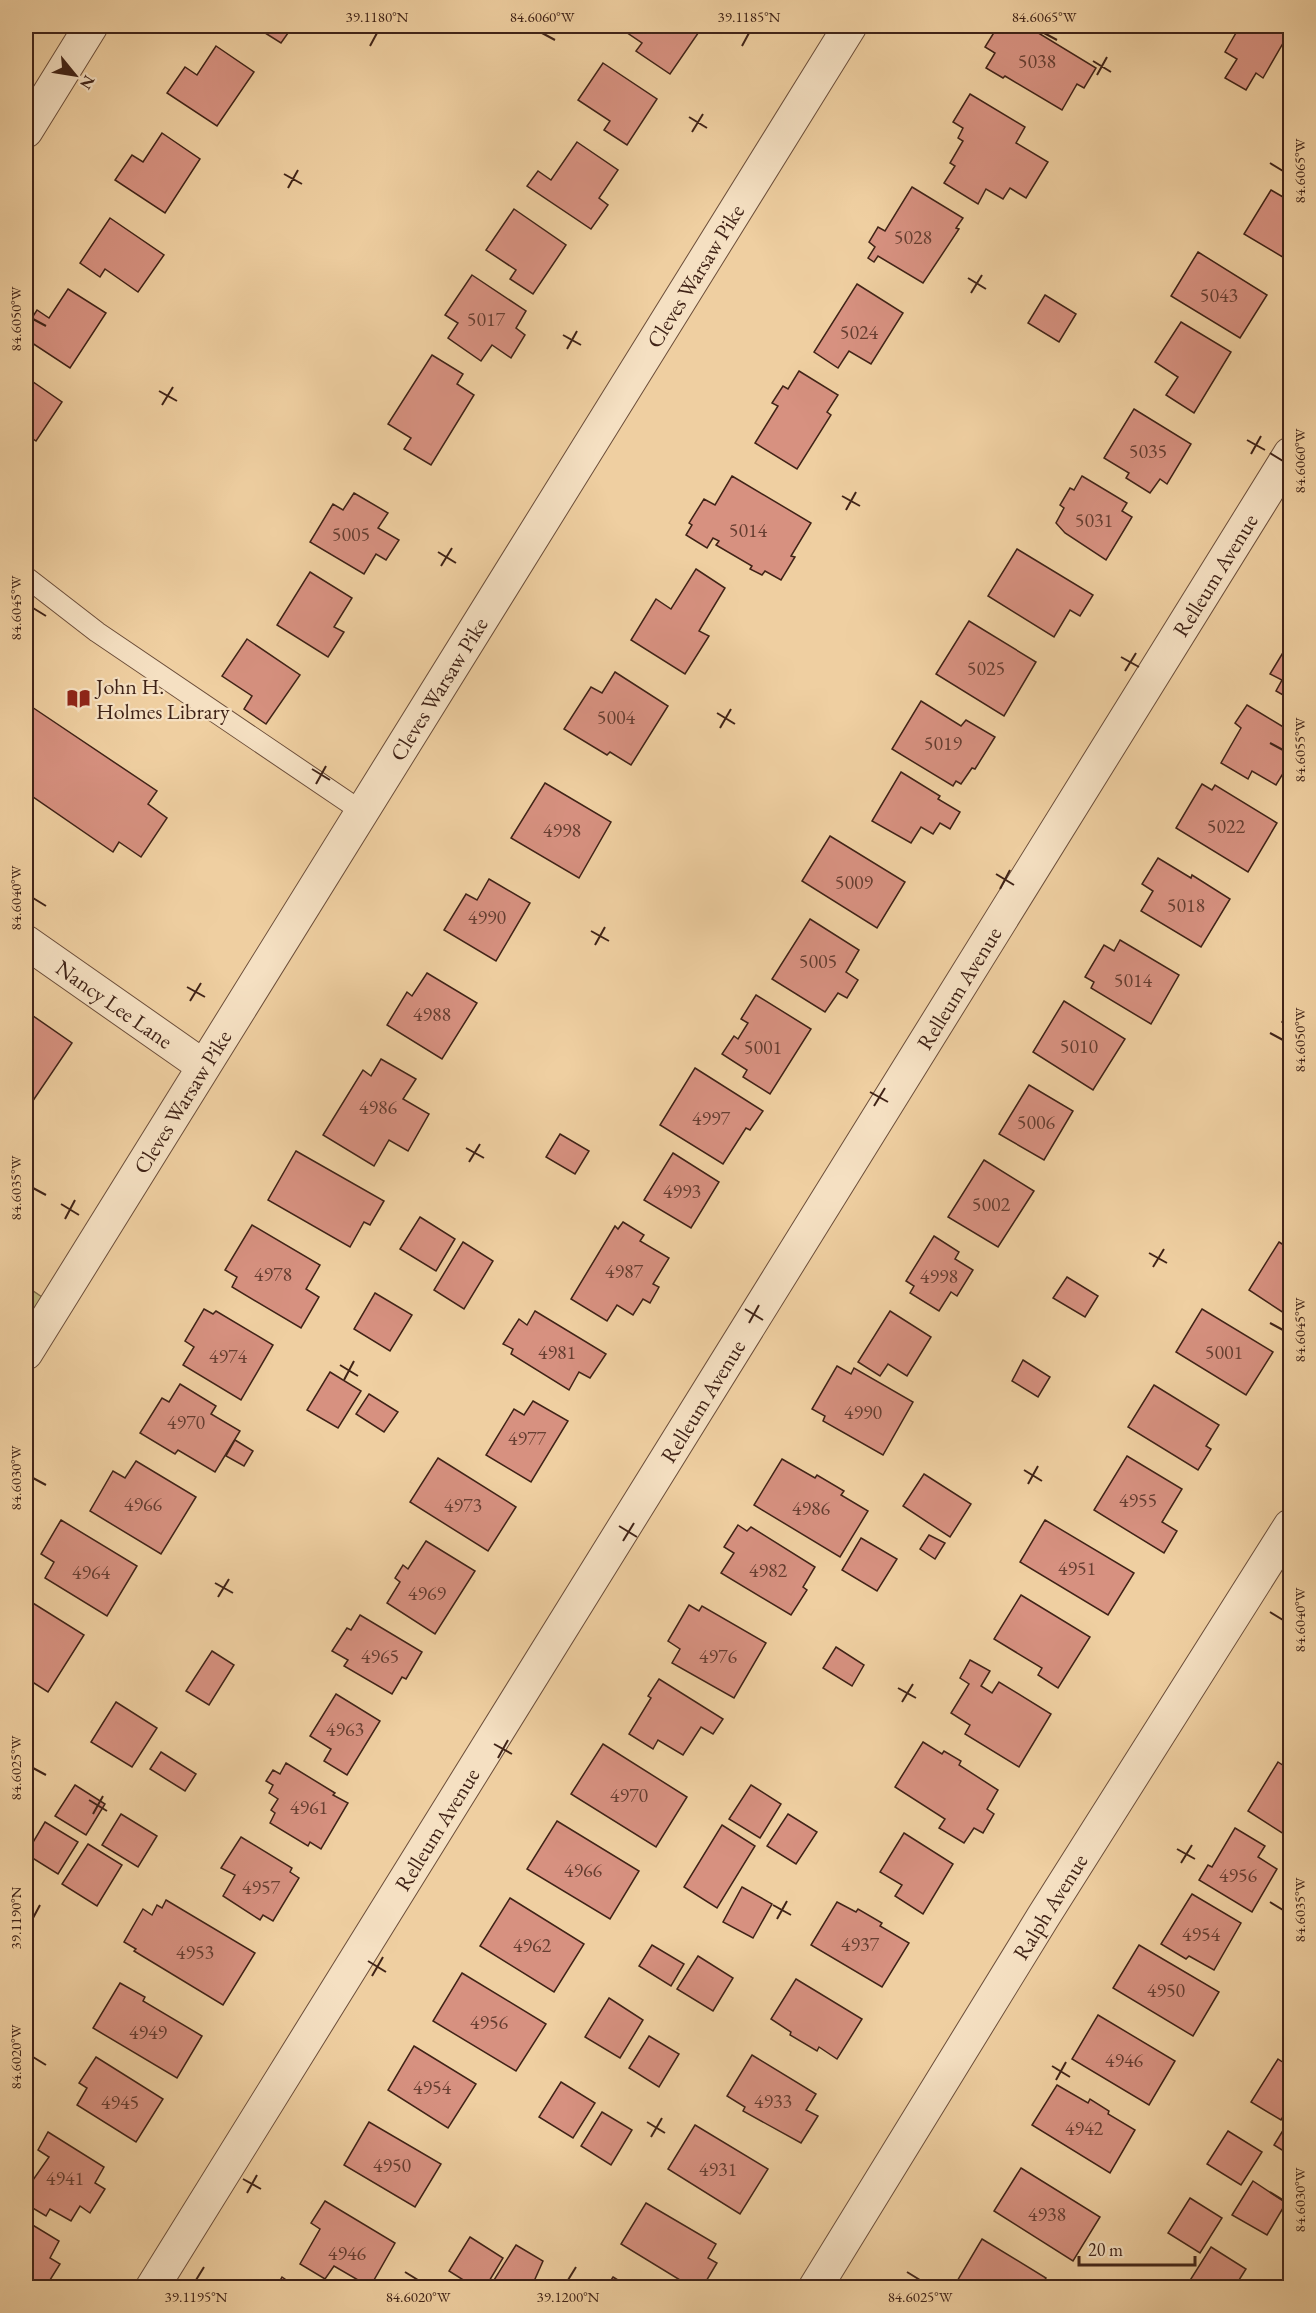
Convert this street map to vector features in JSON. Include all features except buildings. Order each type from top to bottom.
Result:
[{"type":"street","points":[[26,131],[92,26]]},
{"type":"street","name":"Cleves Warsaw Pike","points":[[26,1353],[850,26]]},
{"type":"street","name":"Relleum Avenue","points":[[152,2288],[1290,454]]},
{"type":"street","name":"Nancy Lee Lane","points":[[26,942],[203,1066]]},
{"type":"street","name":"Ralph Avenue","points":[[815,2288],[1043,1917],[1290,1527]]},
{"type":"lane","points":[[26,577],[97,632],[361,811]]},
{"type":"shaded area","points":[[26,1286],[55,1306],[26,1353]]},
{"type":"place","name":"John H. Holmes Library","points":[[78,699]]}]
